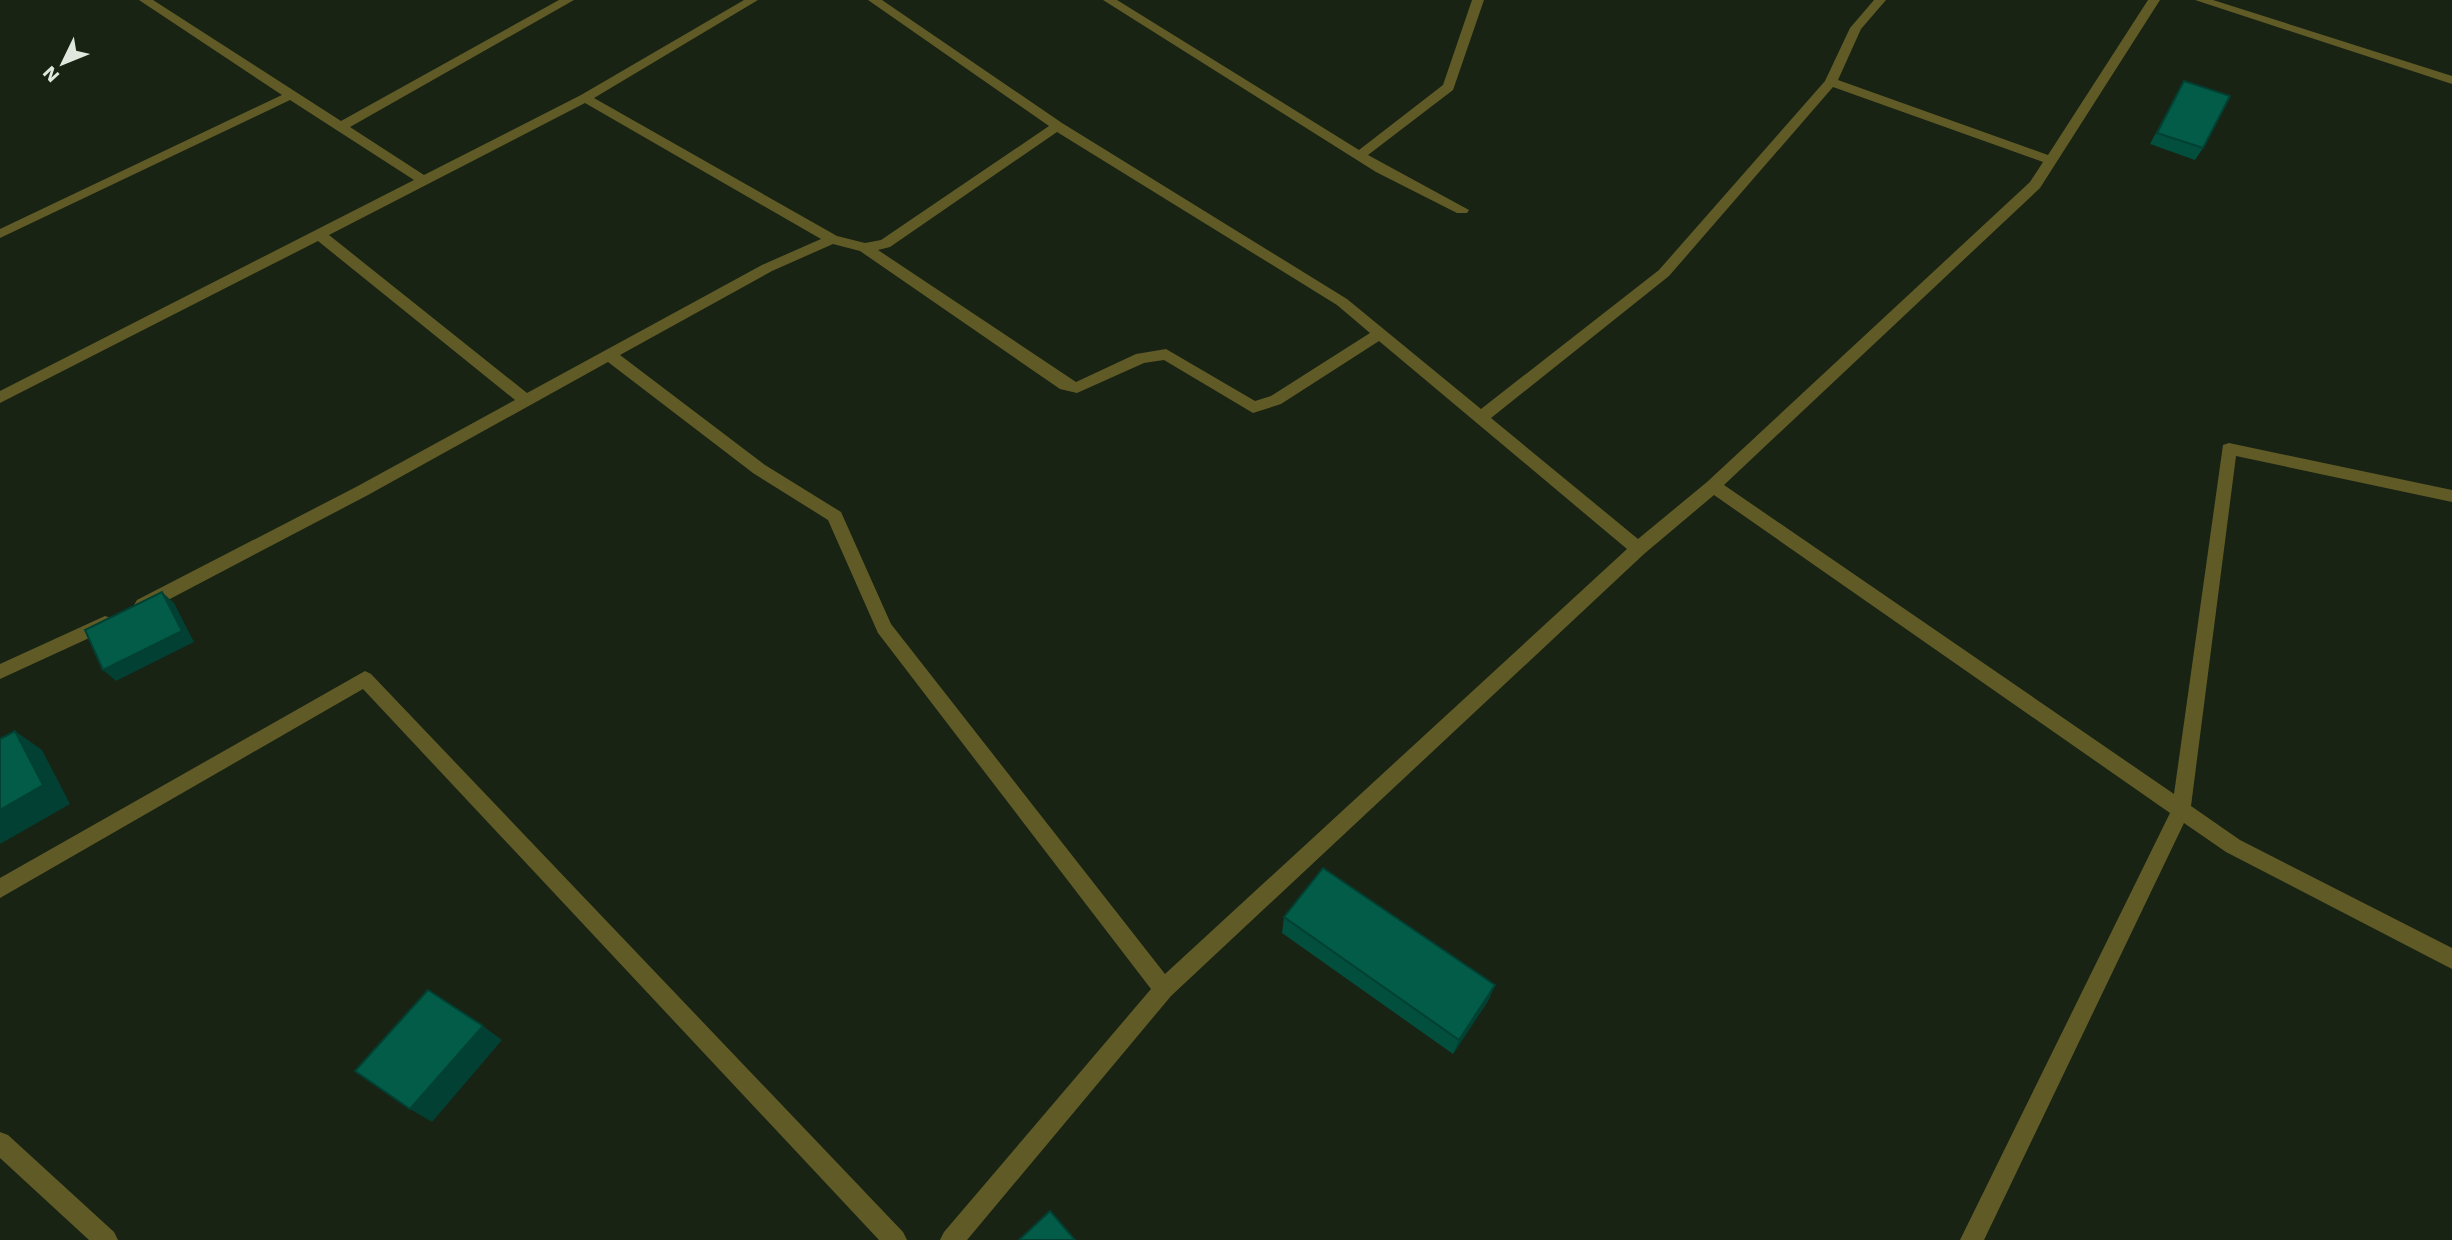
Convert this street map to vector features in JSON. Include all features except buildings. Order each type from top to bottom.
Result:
[{"type":"street","points":[[145,0],[289,96],[342,126],[424,181]]},
{"type":"street","points":[[342,126],[568,0]]},
{"type":"street","points":[[0,398],[585,98],[752,0]]},
{"type":"street","points":[[874,0],[1057,126],[1342,302],[1638,549]]},
{"type":"street","points":[[1110,0],[1381,169],[1462,210]]},
{"type":"street","points":[[1360,155],[1449,87],[1478,0]]},
{"type":"street","points":[[1480,418],[1664,274],[1831,82],[1856,28],[1880,0]]},
{"type":"street","points":[[952,1240],[1164,989],[1638,549],[1713,486],[2035,185],[2154,0]]},
{"type":"street","points":[[2201,0],[2452,80]]},
{"type":"street","points":[[1831,82],[2052,160]]},
{"type":"street","points":[[0,234],[289,96]]},
{"type":"street","points":[[585,98],[832,239],[865,248],[1065,385],[1077,388],[1141,358],[1166,354],[1253,407],[1276,400],[1379,334]]},
{"type":"street","points":[[865,248],[885,244],[1057,126]]},
{"type":"street","points":[[320,235],[524,400]]},
{"type":"street","points":[[0,673],[187,584],[767,268],[832,239]]},
{"type":"street","points":[[608,354],[759,468],[835,516],[884,628],[1164,989]]},
{"type":"street","points":[[1972,1240],[2181,810],[2229,449],[2452,496]]},
{"type":"street","points":[[1713,486],[2233,846],[2452,959]]},
{"type":"street","points":[[0,889],[365,679],[895,1240]]},
{"type":"street","points":[[0,1143],[106,1240]]}]
